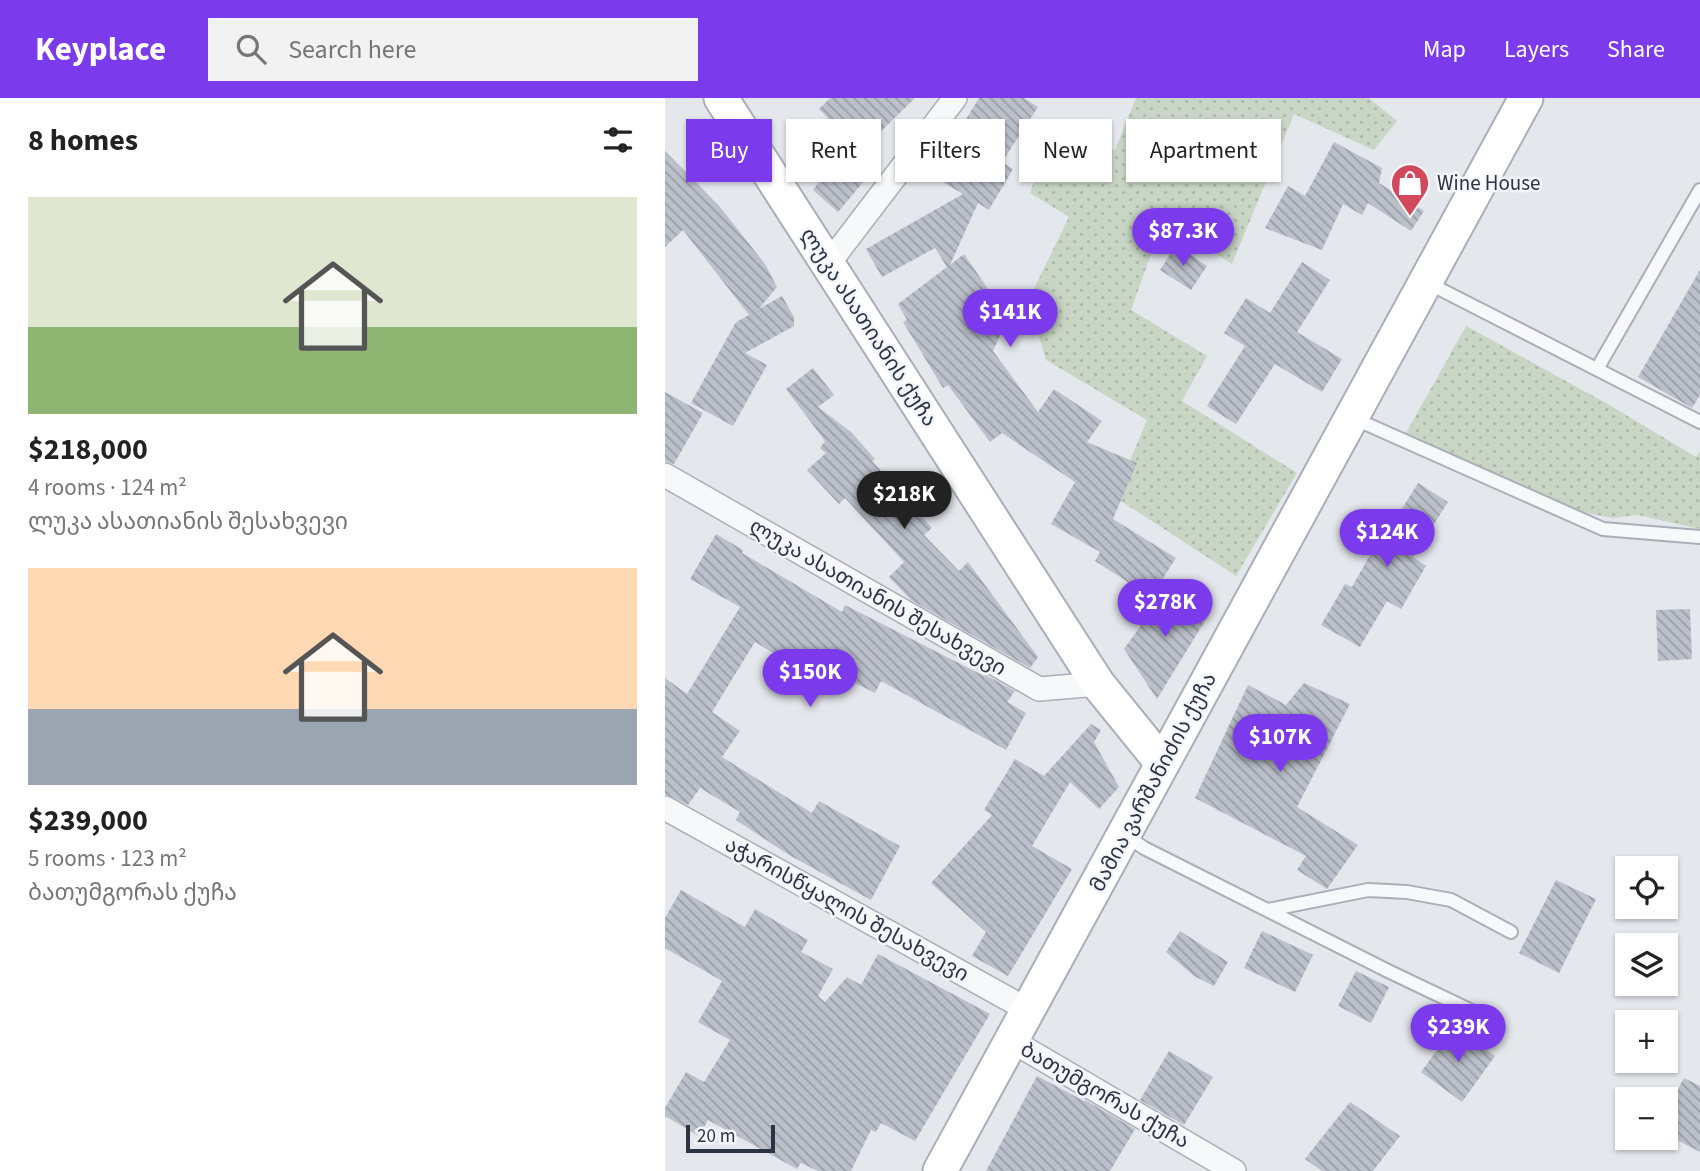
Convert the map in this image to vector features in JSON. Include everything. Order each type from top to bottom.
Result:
[{"type":"street","name":"ლუკა ასათიანის ქუჩა","points":[[720,98],[829,263],[1098,684],[1161,762]]},
{"type":"street","points":[[829,263],[955,98]]},
{"type":"street","name":"მამია ვარშანიძის ქუჩა","points":[[940,1171],[1526,98]]},
{"type":"street","name":"ლუკა ასათიანის შესახვევი","points":[[665,475],[1039,689],[1098,684]]},
{"type":"street","name":"აჭარისწყალის შესახვევი","points":[[665,808],[1028,1010]]},
{"type":"street","name":"ბათუმგორას ქუჩა","points":[[1012,1041],[1234,1171]]},
{"type":"lane","points":[[1597,369],[1700,190]]},
{"type":"lane","points":[[1426,282],[1700,422]]},
{"type":"lane","points":[[1352,418],[1603,529],[1700,537]]},
{"type":"lane","points":[[1125,835],[1144,848],[1478,1014]]},
{"type":"lane","points":[[1268,910],[1368,890],[1407,892],[1451,900],[1511,932]]},
{"type":"green space","points":[[1136,98],[1369,98],[1397,121],[1374,150],[1294,114],[1281,145],[1281,119],[1128,119]]},
{"type":"green space","points":[[1126,123],[1126,182],[1266,182],[1232,264],[1163,221],[1131,310],[1207,356],[1182,401],[1297,473],[1236,576],[1115,497],[1147,420],[1046,360],[1028,301],[1069,217],[1030,193],[1034,182],[1112,182],[1112,149],[1115,150]]},
{"type":"green space","points":[[1466,326],[1606,403],[1696,457],[1700,452],[1700,529],[1638,515],[1613,518],[1552,506],[1406,433]]},
{"type":"building","points":[[830,98],[915,98],[881,131],[881,119],[829,119],[819,109]]},
{"type":"building","points":[[979,98],[1024,98],[1038,107],[1030,119],[1019,119],[1019,136],[1005,157],[1005,119],[966,119]]},
{"type":"building","points":[[1334,142],[1382,168],[1379,183],[1424,211],[1411,231],[1368,203],[1362,215],[1343,204],[1322,250],[1265,228],[1288,186],[1305,196]]},
{"type":"building","points":[[665,151],[686,172],[686,182],[695,182],[720,207],[765,264],[777,287],[759,309],[782,296],[794,317],[794,326],[745,353],[767,365],[733,426],[691,403],[736,322],[749,315],[683,230],[665,247]]},
{"type":"building","points":[[1005,164],[1013,169],[989,210],[978,203],[950,265],[964,254],[1008,318],[993,351],[1038,412],[1054,389],[1102,421],[1087,442],[1137,463],[1113,519],[1176,558],[1151,597],[1095,561],[1100,552],[1051,524],[1075,482],[1002,433],[990,442],[948,385],[943,388],[903,322],[907,320],[898,304],[947,267],[935,248],[882,277],[866,249],[963,194],[943,182],[1005,182]]},
{"type":"building","points":[[819,182],[863,182],[838,212],[813,190]]},
{"type":"building","points":[[1176,245],[1207,266],[1191,290],[1160,270]]},
{"type":"building","points":[[1302,262],[1330,280],[1297,332],[1342,359],[1322,392],[1275,364],[1236,424],[1207,406],[1245,346],[1224,333],[1246,298],[1270,313]]},
{"type":"building","points":[[1700,270],[1700,395],[1692,408],[1638,377]]},
{"type":"building","points":[[813,368],[834,395],[818,407],[851,432],[875,459],[872,461],[932,528],[924,535],[959,571],[968,562],[1038,657],[1030,668],[911,600],[889,577],[904,562],[845,498],[839,504],[807,470],[826,453],[820,448],[825,441],[786,389]]},
{"type":"building","points":[[665,392],[703,413],[674,464],[665,461]]},
{"type":"building","points":[[1418,483],[1448,502],[1413,557],[1426,566],[1401,609],[1387,601],[1360,647],[1321,625],[1345,584],[1352,587],[1380,537],[1383,539]]},
{"type":"building","points":[[716,534],[743,550],[742,553],[842,612],[845,605],[1015,691],[1007,702],[1026,713],[1006,750],[881,681],[875,693],[793,652],[787,661],[755,642],[712,712],[740,731],[722,757],[812,813],[819,801],[900,846],[871,900],[789,855],[736,820],[740,812],[700,788],[688,805],[665,794],[665,678],[687,694],[740,607],[690,579]]},
{"type":"building","points":[[1167,589],[1211,611],[1157,699],[1124,649]]},
{"type":"building","points":[[1690,609],[1692,659],[1658,661],[1656,610]]},
{"type":"building","points":[[1304,683],[1350,704],[1297,807],[1358,845],[1327,889],[1297,870],[1306,856],[1195,798],[1248,685],[1286,705]]},
{"type":"building","points":[[1091,724],[1101,730],[1094,742],[1119,787],[1099,809],[1070,782],[1032,846],[1072,869],[1008,976],[972,956],[986,932],[931,883],[992,815],[984,810],[1015,759],[1044,776]]},
{"type":"building","points":[[1556,880],[1596,899],[1559,973],[1519,953]]},
{"type":"building","points":[[681,890],[745,927],[755,909],[808,940],[801,952],[833,969],[818,996],[825,1002],[847,977],[861,985],[878,954],[990,1014],[915,1141],[881,1123],[876,1132],[871,1130],[851,1171],[818,1171],[801,1163],[797,1169],[708,1120],[699,1136],[665,1116],[665,1108],[686,1072],[704,1082],[730,1040],[698,1022],[722,981],[665,948],[665,918]]},
{"type":"building","points":[[1180,931],[1228,962],[1214,986],[1194,976],[1166,952]]},
{"type":"building","points":[[1262,931],[1313,955],[1295,992],[1244,968]]},
{"type":"building","points":[[1356,971],[1389,987],[1371,1023],[1338,1006]]},
{"type":"building","points":[[1454,1027],[1495,1056],[1462,1102],[1421,1072]]},
{"type":"building","points":[[1169,1051],[1213,1077],[1184,1125],[1140,1100]]},
{"type":"building","points":[[1037,1076],[1135,1129],[1110,1171],[986,1171]]},
{"type":"building","points":[[1684,1078],[1700,1086],[1700,1152],[1678,1140],[1678,1089]]},
{"type":"building","points":[[1350,1102],[1400,1136],[1373,1171],[1322,1171],[1305,1159]]},
{"type":"place","name":"Wine House","points":[[1410,217]]}]
